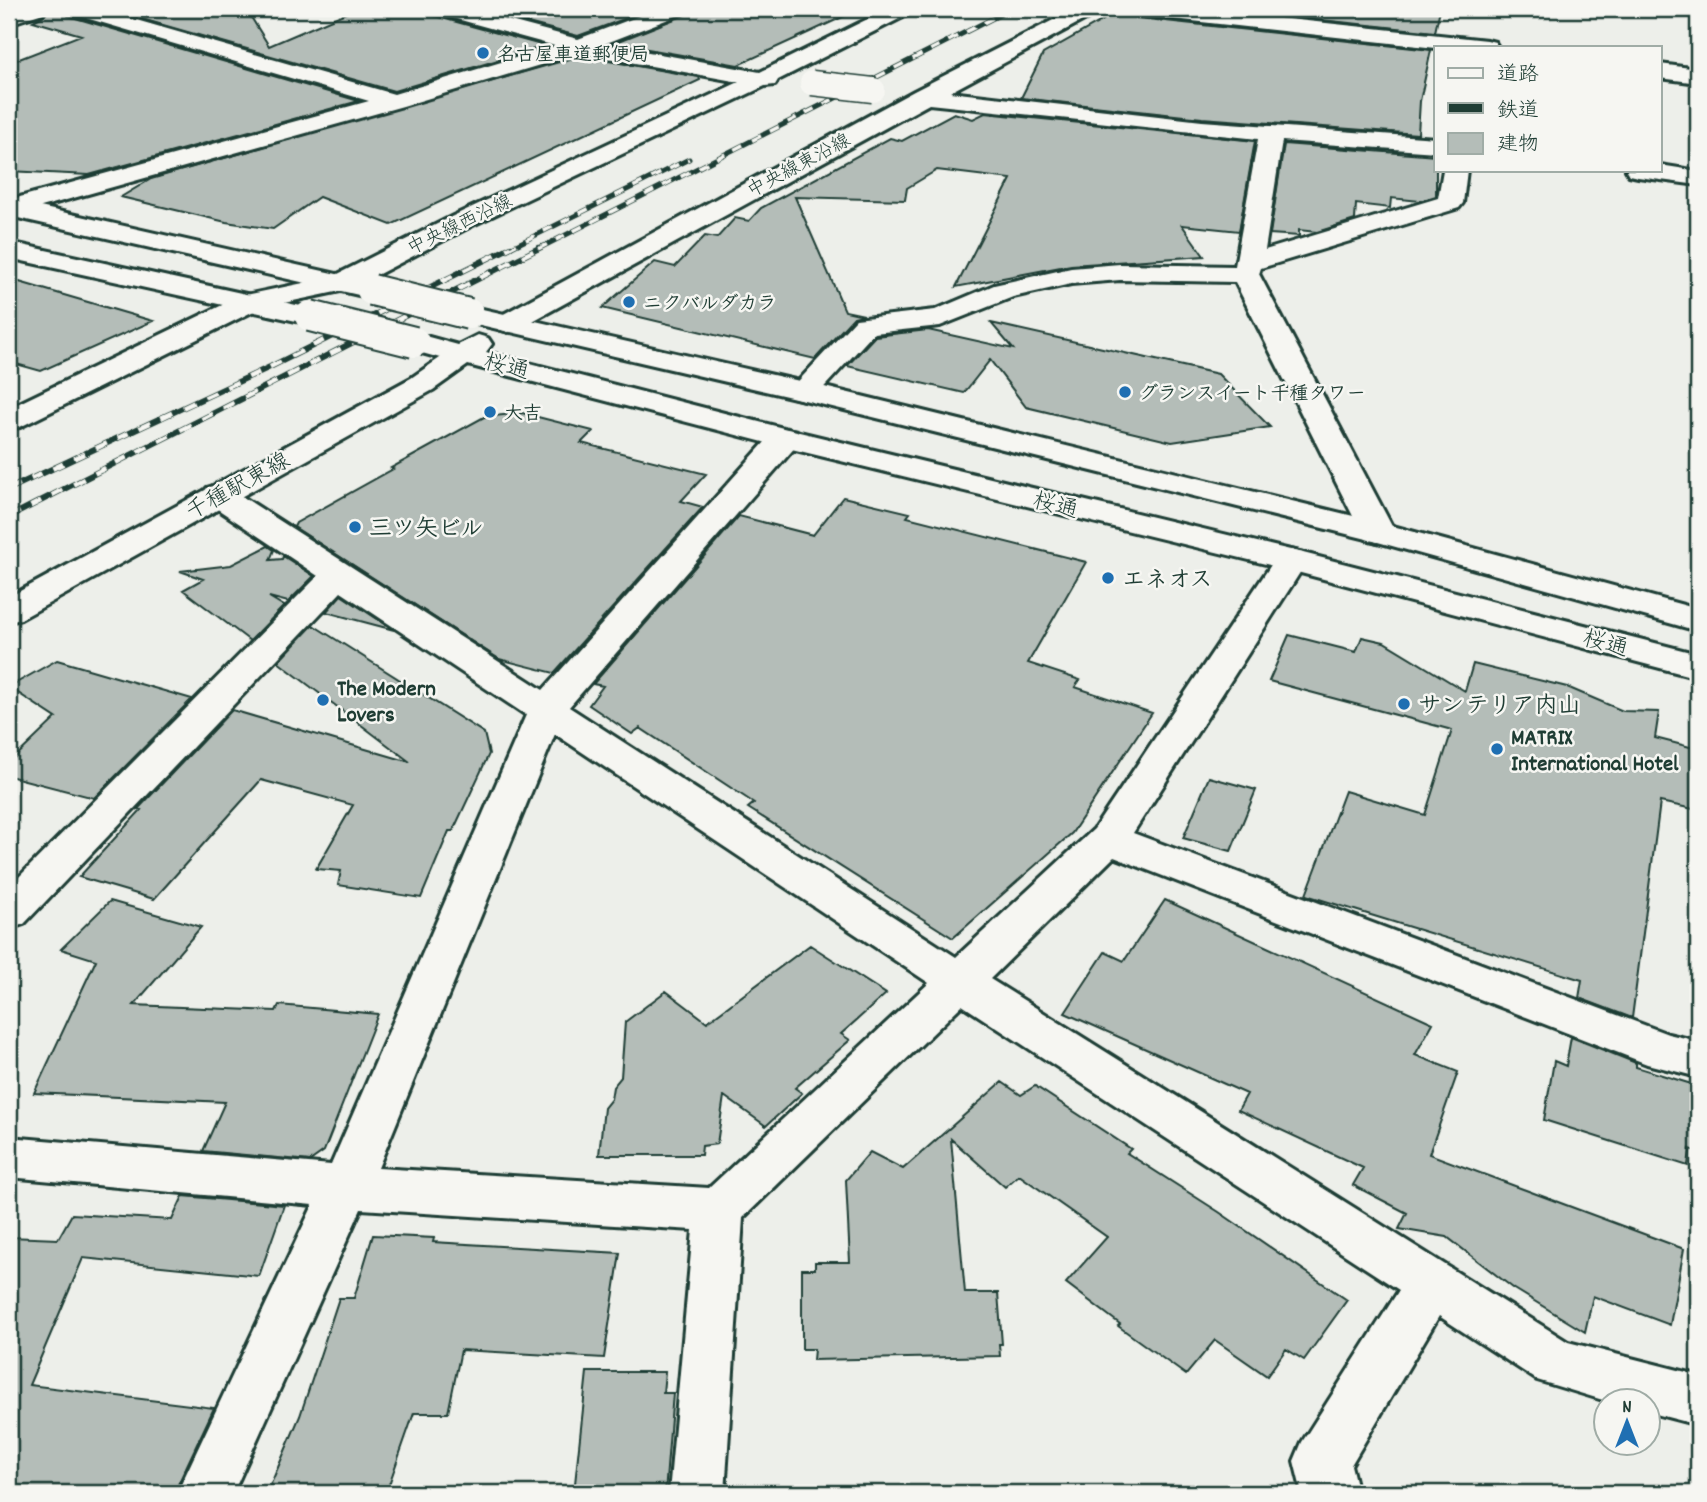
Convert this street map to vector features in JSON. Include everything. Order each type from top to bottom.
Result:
[{"type":"street","points":[[9,18],[36,9]]},
{"type":"street","points":[[76,9],[395,101]]},
{"type":"street","points":[[447,9],[579,46],[763,79],[1271,134],[1434,140]]},
{"type":"street","points":[[9,208],[395,101],[579,46],[677,9]]},
{"type":"street","name":"中央線西沿線","points":[[9,420],[251,302],[340,283],[462,221],[763,79],[904,9]]},
{"type":"street","name":"中央線東沿線","points":[[464,355],[508,323],[734,198],[1090,9]]},
{"type":"street","points":[[1138,9],[1473,46]]},
{"type":"street","points":[[1445,44],[1449,20]]},
{"type":"street","points":[[1662,71],[1698,76]]},
{"type":"street","points":[[1271,134],[1247,268],[1378,532]]},
{"type":"street","points":[[804,391],[866,325],[940,318],[1003,291],[1071,276],[1247,268],[1450,203],[1455,172]]},
{"type":"street","points":[[1653,172],[1698,178]]},
{"type":"street","points":[[9,208],[340,283]]},
{"type":"street","points":[[9,250],[251,302]]},
{"type":"street","name":"桜通","points":[[340,283],[804,391],[1378,532],[1698,620]]},
{"type":"street","name":"桜通","points":[[251,302],[786,438],[1291,560],[1698,666]]},
{"type":"street","name":"千種駅東線","points":[[9,611],[422,384],[464,355]]},
{"type":"street","points":[[205,1493],[346,1187],[547,709],[786,438]]},
{"type":"street","points":[[218,495],[959,981],[1556,1363],[1698,1400]]},
{"type":"street","points":[[697,1493],[719,1210],[1108,839],[1291,560]]},
{"type":"street","points":[[9,913],[339,574]]},
{"type":"street","points":[[1108,839],[1663,1051],[1698,1059]]},
{"type":"street","points":[[9,1157],[346,1187],[719,1210]]},
{"type":"street","points":[[1330,1493],[1322,1461],[1432,1282]]},
{"type":"building","points":[[49,9],[63,9],[68,16],[359,101],[89,175],[9,171],[9,63],[81,35],[33,21],[45,15]]},
{"type":"building","points":[[107,9],[246,9],[269,46],[355,9],[429,9],[434,16],[545,46],[394,91]]},
{"type":"building","points":[[474,9],[651,9],[578,36]]},
{"type":"building","points":[[690,9],[860,9],[738,65],[614,43],[685,15]]},
{"type":"building","points":[[1123,9],[1138,18],[1431,50],[1420,101],[1418,134],[1202,118],[1021,98],[1043,54]]},
{"type":"building","points":[[1217,9],[1440,9],[1435,32]]},
{"type":"building","points":[[580,56],[699,77],[700,80],[391,225],[319,197],[273,229],[226,222],[121,197],[151,179]]},
{"type":"building","points":[[954,113],[973,119],[985,113],[1255,141],[1239,231],[1182,225],[1204,256],[1071,265],[956,287],[1011,179],[937,170],[907,188],[905,200],[795,197],[845,311],[864,315],[854,317],[815,359],[602,308],[655,262],[675,267],[705,236],[717,238],[735,218],[749,221],[761,208],[890,138],[902,141]]},
{"type":"building","points":[[1284,144],[1434,156],[1436,196],[1420,201],[1391,198],[1390,208],[1356,204],[1355,220],[1317,232],[1299,230],[1299,236],[1270,234]]},
{"type":"building","points":[[9,279],[153,321],[41,371],[9,362]]},
{"type":"building","name":"グランスイート千種タワー","points":[[991,323],[1218,374],[1270,427],[1172,442],[1026,407],[990,360],[964,393],[847,366],[875,336],[928,330],[1013,349]]},
{"type":"building","points":[[522,413],[593,431],[581,443],[706,474],[681,501],[703,507],[554,673],[499,659],[294,527],[296,523],[393,469],[391,468],[484,417]]},
{"type":"building","points":[[843,497],[910,513],[907,517],[1086,562],[1028,663],[1080,680],[1075,687],[1152,713],[1072,833],[953,938],[748,808],[754,803],[640,728],[632,734],[589,705],[603,686],[593,684],[739,516],[813,535]]},
{"type":"building","points":[[268,546],[274,550],[270,560],[282,559],[283,556],[314,576],[288,602],[269,597],[284,606],[250,641],[183,590],[203,579],[180,571],[231,565]]},
{"type":"building","points":[[341,595],[394,630],[326,612]]},
{"type":"building","points":[[313,625],[484,733],[489,754],[453,831],[449,831],[421,898],[338,885],[341,871],[316,869],[353,805],[261,780],[154,899],[79,877],[141,810],[138,809],[232,710],[410,762],[278,662]]},
{"type":"building","points":[[1289,635],[1356,652],[1362,637],[1384,642],[1465,691],[1473,664],[1567,687],[1623,711],[1659,712],[1655,738],[1698,749],[1698,810],[1660,802],[1632,1018],[1579,998],[1582,980],[1306,895],[1345,791],[1425,815],[1452,730],[1269,681]]},
{"type":"building","points":[[57,660],[192,699],[94,798],[9,776],[9,763],[56,718],[9,687]]},
{"type":"building","points":[[1209,777],[1256,790],[1231,851],[1183,838]]},
{"type":"building","points":[[1165,900],[1433,1023],[1415,1055],[1458,1072],[1429,1154],[1684,1249],[1670,1325],[1593,1296],[1585,1332],[1513,1288],[1447,1237],[1399,1229],[1407,1213],[1353,1185],[1363,1168],[1238,1110],[1247,1094],[1065,1013],[1105,952],[1124,961]]},
{"type":"building","points":[[110,901],[201,927],[134,1005],[276,1011],[279,1005],[378,1014],[324,1151],[310,1161],[203,1151],[225,1102],[34,1093],[96,960],[61,949]]},
{"type":"building","points":[[810,945],[886,994],[841,1034],[850,1040],[795,1088],[802,1093],[766,1126],[724,1096],[717,1144],[702,1146],[701,1155],[599,1155],[604,1108],[611,1099],[613,1087],[621,1077],[625,1022],[666,991],[707,1022]]},
{"type":"building","points":[[1571,1037],[1636,1063],[1636,1067],[1698,1086],[1698,1152],[1690,1149],[1688,1166],[1544,1120],[1554,1061],[1566,1066]]},
{"type":"building","points":[[1002,1082],[1021,1095],[1035,1086],[1131,1149],[1127,1153],[1347,1300],[1304,1360],[1286,1349],[1267,1376],[1215,1340],[1186,1375],[1118,1326],[1120,1324],[1066,1283],[1107,1237],[1019,1175],[1005,1187],[951,1139],[965,1293],[998,1293],[1002,1344],[999,1344],[1000,1356],[813,1360],[814,1349],[802,1349],[802,1269],[815,1269],[815,1262],[850,1262],[846,1180],[870,1152],[903,1169]]},
{"type":"building","points":[[183,1196],[284,1205],[259,1276],[83,1258],[29,1385],[214,1408],[174,1493],[9,1493],[9,1237],[58,1239],[72,1214],[172,1220]]},
{"type":"building","points":[[373,1235],[434,1238],[433,1242],[620,1253],[604,1358],[461,1350],[448,1413],[414,1413],[386,1493],[267,1493],[300,1416],[339,1298],[354,1298]]},
{"type":"building","points":[[587,1372],[665,1372],[663,1393],[673,1393],[665,1493],[574,1493]]},
{"type":"railway","points":[[538,249],[1011,9]]},
{"type":"railway","points":[[508,249],[689,159]]},
{"type":"railway","points":[[9,489],[270,367],[511,247]]},
{"type":"railway","points":[[9,517],[541,247]]},
{"type":"place","name":"名古屋車道郵便局","points":[[483,53]]},
{"type":"place","name":"ニクバルダカラ","points":[[629,302]]},
{"type":"place","name":"グランスイート千種タワー","points":[[1125,392]]},
{"type":"place","name":"大吉","points":[[490,412]]},
{"type":"place","name":"三ツ矢ビル","points":[[355,527]]},
{"type":"place","name":"エネオス","points":[[1108,578]]},
{"type":"place","name":"The Modern Lovers","points":[[323,700]]},
{"type":"place","name":"サンテリア内山","points":[[1404,704]]},
{"type":"place","name":"MATRIX International Hotel","points":[[1497,749]]}]
